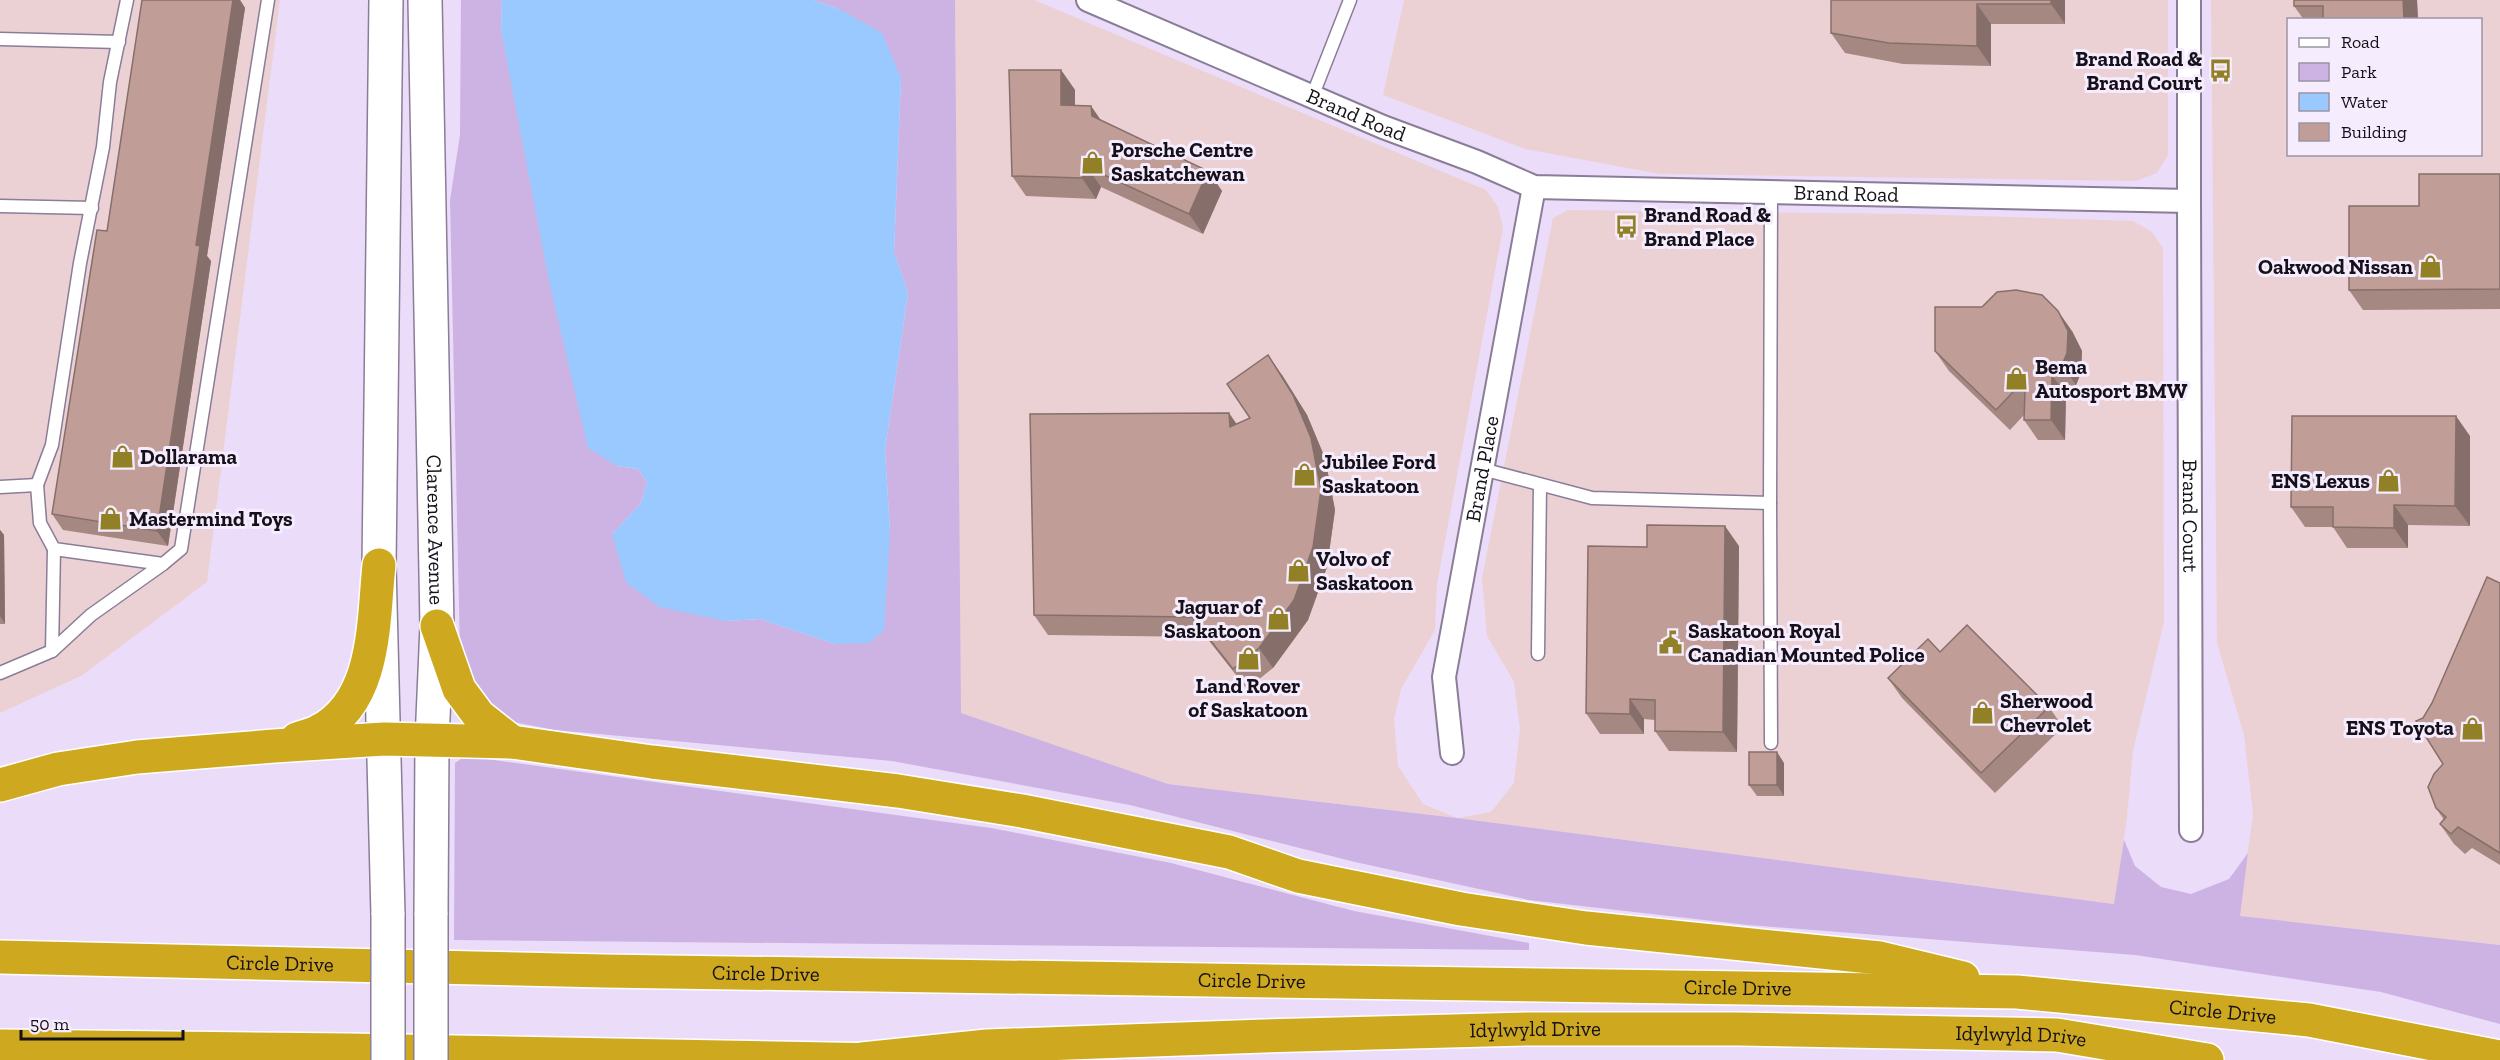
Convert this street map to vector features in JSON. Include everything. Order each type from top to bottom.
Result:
[{"type":"highway","points":[[274,746],[319,731],[345,711],[359,690],[370,649],[379,565]]},
{"type":"highway","points":[[437,626],[459,689],[478,716],[512,742]]},
{"type":"highway","points":[[0,785],[58,769],[137,758],[274,746],[384,739],[512,742],[652,762],[909,793],[1022,811],[1229,852],[1298,876],[1461,909],[1586,928],[1880,958],[2017,992]]},
{"type":"highway","name":"Circle Drive","points":[[0,957],[604,971],[2017,992],[2309,1020],[2500,1057]]},
{"type":"highway","name":"Idylwyld Drive","points":[[874,1059],[987,1046],[1527,1029],[1739,1029],[2057,1035],[2207,1060]]},
{"type":"highway","points":[[0,1046],[874,1059]]},
{"type":"main road","points":[[371,0],[386,41]]},
{"type":"main road","points":[[386,0],[379,565],[388,915],[388,1060]]},
{"type":"main road","name":"Clarence Avenue","points":[[425,0],[437,626],[432,741],[431,1060]]},
{"type":"street","name":"Brand Road","points":[[1088,0],[1312,97],[1534,187],[2189,201]]},
{"type":"street","points":[[2189,0],[2189,201]]},
{"type":"street","name":"Brand Place","points":[[1452,753],[1444,677],[1534,187]]},
{"type":"street","name":"Brand Court","points":[[2189,201],[2191,830]]},
{"type":"lane","points":[[52,651],[54,549],[39,523],[37,485],[52,445],[80,263],[103,147],[110,82],[127,0]]},
{"type":"lane","points":[[0,673],[52,651],[91,615],[164,564],[181,549],[268,0]]},
{"type":"lane","points":[[1312,97],[1350,0]]},
{"type":"lane","points":[[0,39],[119,42]]},
{"type":"lane","points":[[1771,192],[1771,743]]},
{"type":"lane","points":[[0,206],[92,208]]},
{"type":"lane","points":[[1482,469],[1592,498],[1770,503]]},
{"type":"lane","points":[[1538,654],[1540,484]]},
{"type":"lane","points":[[0,488],[37,485]]},
{"type":"lane","points":[[54,549],[164,564]]},
{"type":"shaded area","points":[[0,0],[280,0],[207,582],[81,676],[0,713]]},
{"type":"shaded area","points":[[955,0],[1034,0],[1486,190],[1498,207],[1503,228],[1437,584],[1435,630],[1401,689],[1394,719],[1398,766],[1423,804],[1457,818],[1168,784],[960,713]]},
{"type":"shaded area","points":[[1404,0],[2168,0],[2168,155],[2157,173],[2136,181],[1660,174],[1525,149],[1383,95]]},
{"type":"shaded area","points":[[2211,0],[2500,0],[2500,945],[2239,916],[2253,814],[2244,735],[2217,643]]},
{"type":"shaded area","points":[[1568,210],[1912,214],[2133,221],[2152,232],[2163,248],[2164,622],[2133,751],[2115,904],[1457,818],[1491,812],[1514,783],[1520,729],[1514,682],[1487,636],[1482,578],[1553,218]]},
{"type":"green space","points":[[461,0],[502,0],[501,30],[617,466],[638,469],[647,482],[641,503],[612,534],[726,621],[760,619],[835,644],[890,531],[885,450],[908,293],[894,252],[901,78],[839,9],[813,0],[955,0],[961,713],[1168,784],[1457,818],[2114,904],[2124,840],[2135,866],[2161,887],[2191,894],[2229,879],[2248,853],[2240,916],[2500,945],[2500,1024],[2381,992],[2135,955],[1748,925],[1529,900],[1355,862],[1130,805],[892,761],[555,730],[508,721],[477,696],[460,652],[450,200],[460,135]]},
{"type":"green space","points":[[465,756],[991,828],[1171,863],[1354,911],[1529,943],[1529,950],[454,940],[455,763]]},
{"type":"water","points":[[502,0],[813,0],[839,9],[882,33],[901,78],[894,252],[908,293],[885,450],[890,531],[884,630],[869,643],[835,644],[760,619],[726,621],[659,607],[626,582],[612,534],[641,503],[647,482],[638,469],[617,466],[588,448],[549,281],[501,30]]},
{"type":"building","points":[[142,0],[233,0],[196,245],[200,246],[157,531],[52,514],[97,230],[107,231]]},
{"type":"building","points":[[1831,0],[2051,0],[2051,4],[1977,4],[1977,46],[1889,43],[1831,33]]},
{"type":"building","points":[[2294,0],[2403,0],[2404,18],[2323,18],[2323,6],[2294,6]]},
{"type":"building","name":"Porsche Centre Saskatchewan","points":[[1009,70],[1061,70],[1061,105],[1091,106],[1092,116],[1208,171],[1189,214],[1087,167],[1082,178],[1012,176]]},
{"type":"building","name":"Oakwood Nissan","points":[[2419,174],[2500,174],[2500,289],[2349,290],[2349,206],[2419,206]]},
{"type":"building","name":"Bema Autosport BMW","points":[[2016,290],[2042,295],[2058,311],[2068,331],[2067,353],[2062,365],[2052,375],[2051,420],[2024,420],[2025,391],[2014,391],[1996,410],[1935,351],[1935,307],[1982,307],[1997,292]]},
{"type":"building","points":[[1268,355],[1293,395],[1311,438],[1321,490],[1313,547],[1294,600],[1259,648],[1233,669],[1192,617],[1034,615],[1030,414],[1229,413],[1230,427],[1250,418],[1227,384]]},
{"type":"building","name":"ENS Lexus","points":[[2292,416],[2456,416],[2455,506],[2394,505],[2394,528],[2333,527],[2333,507],[2291,507]]},
{"type":"building","name":"Saskatoon Royal Canadian Mounted Police","points":[[1647,525],[1725,526],[1723,732],[1655,731],[1655,700],[1630,699],[1630,714],[1586,713],[1588,546],[1647,547]]},
{"type":"building","name":"ENS Toyota","points":[[2487,577],[2500,583],[2500,853],[2458,827],[2451,834],[2440,824],[2446,817],[2436,808],[2428,787],[2434,774],[2443,764],[2416,721],[2423,718],[2432,703]]},
{"type":"building","name":"Sherwood Chevrolet","points":[[1967,625],[2049,707],[1981,773],[1888,678],[1928,639],[1940,652]]},
{"type":"building","points":[[1749,752],[1777,752],[1777,785],[1749,785]]},
{"type":"place","name":"Brand Road & Brand Court","points":[[2220,71]]},
{"type":"place","name":"Porsche Centre Saskatchewan","points":[[1093,162]]},
{"type":"place","name":"Brand Road & Brand Place","points":[[1626,227]]},
{"type":"place","name":"Oakwood Nissan","points":[[2431,267]]},
{"type":"place","name":"Bema Autosport BMW","points":[[2017,379]]},
{"type":"place","name":"Dollarama","points":[[122,457]]},
{"type":"place","name":"Jubilee Ford Saskatoon","points":[[1304,474]]},
{"type":"place","name":"ENS Lexus","points":[[2388,481]]},
{"type":"place","name":"Mastermind Toys","points":[[111,519]]},
{"type":"place","name":"Volvo of Saskatoon","points":[[1298,571]]},
{"type":"place","name":"Jaguar of Saskatoon","points":[[1279,619]]},
{"type":"place","name":"Saskatoon Royal Canadian Mounted Police","points":[[1670,643]]},
{"type":"place","name":"Land Rover of Saskatoon","points":[[1248,658]]},
{"type":"place","name":"Sherwood Chevrolet","points":[[1982,713]]},
{"type":"place","name":"ENS Toyota","points":[[2472,728]]}]
